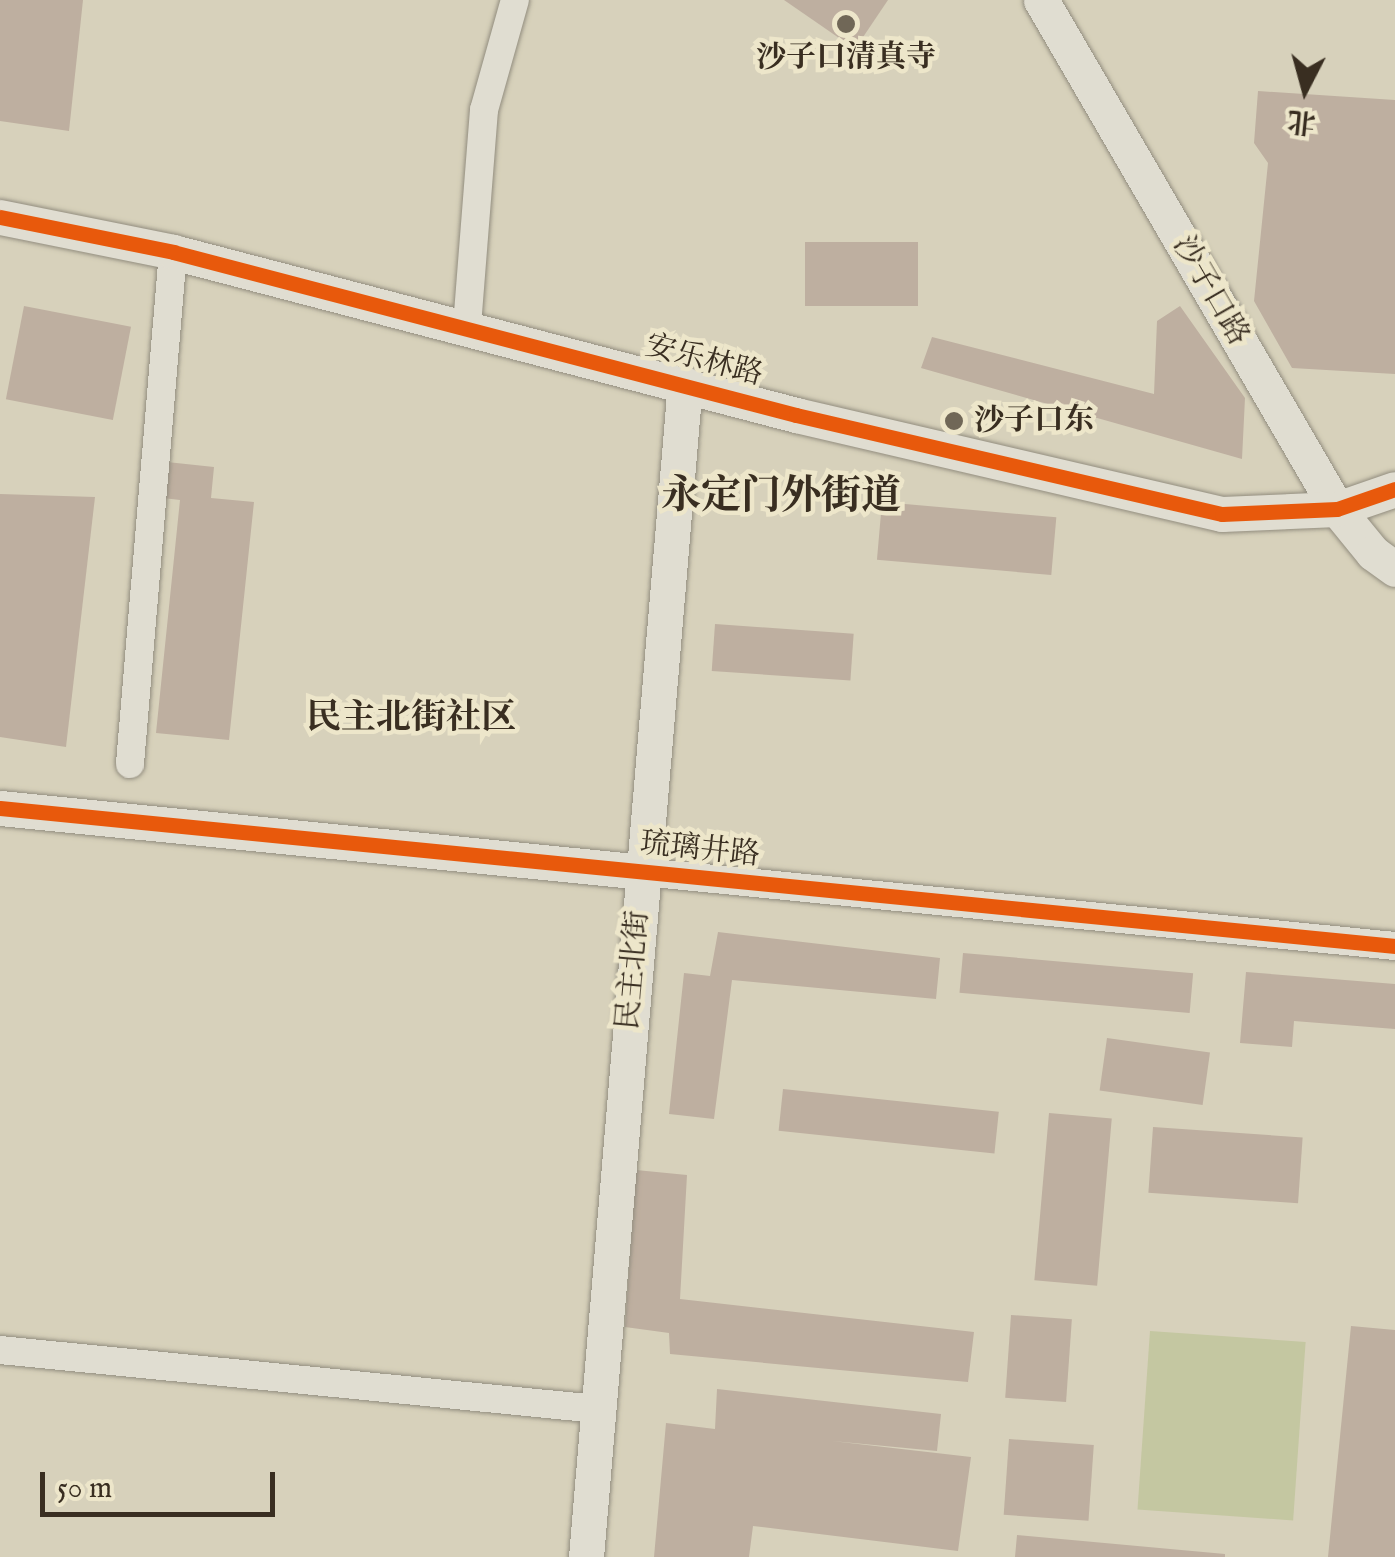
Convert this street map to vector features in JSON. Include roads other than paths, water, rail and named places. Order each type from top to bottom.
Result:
[{"type":"street","points":[[467,326],[484,110],[515,0]]},
{"type":"street","name":"沙子口路","points":[[1041,0],[1336,509],[1372,554],[1395,569]]},
{"type":"street","name":"安乐林路","points":[[0,217],[173,252],[686,384],[1222,514],[1336,509],[1395,489]]},
{"type":"street","points":[[130,764],[173,252]]},
{"type":"street","name":"民主北街","points":[[586,1557],[686,384]]},
{"type":"street","name":"琉璃井路","points":[[0,808],[1395,946]]},
{"type":"street","points":[[0,1350],[598,1409]]},
{"type":"place","name":"沙子口清真寺","points":[[846,24]]},
{"type":"place","name":"沙子口东","points":[[954,421]]},
{"type":"district","name":"永定门外街道","points":[[781,498]]},
{"type":"district","name":"民主北街社区","points":[[411,719]]}]
